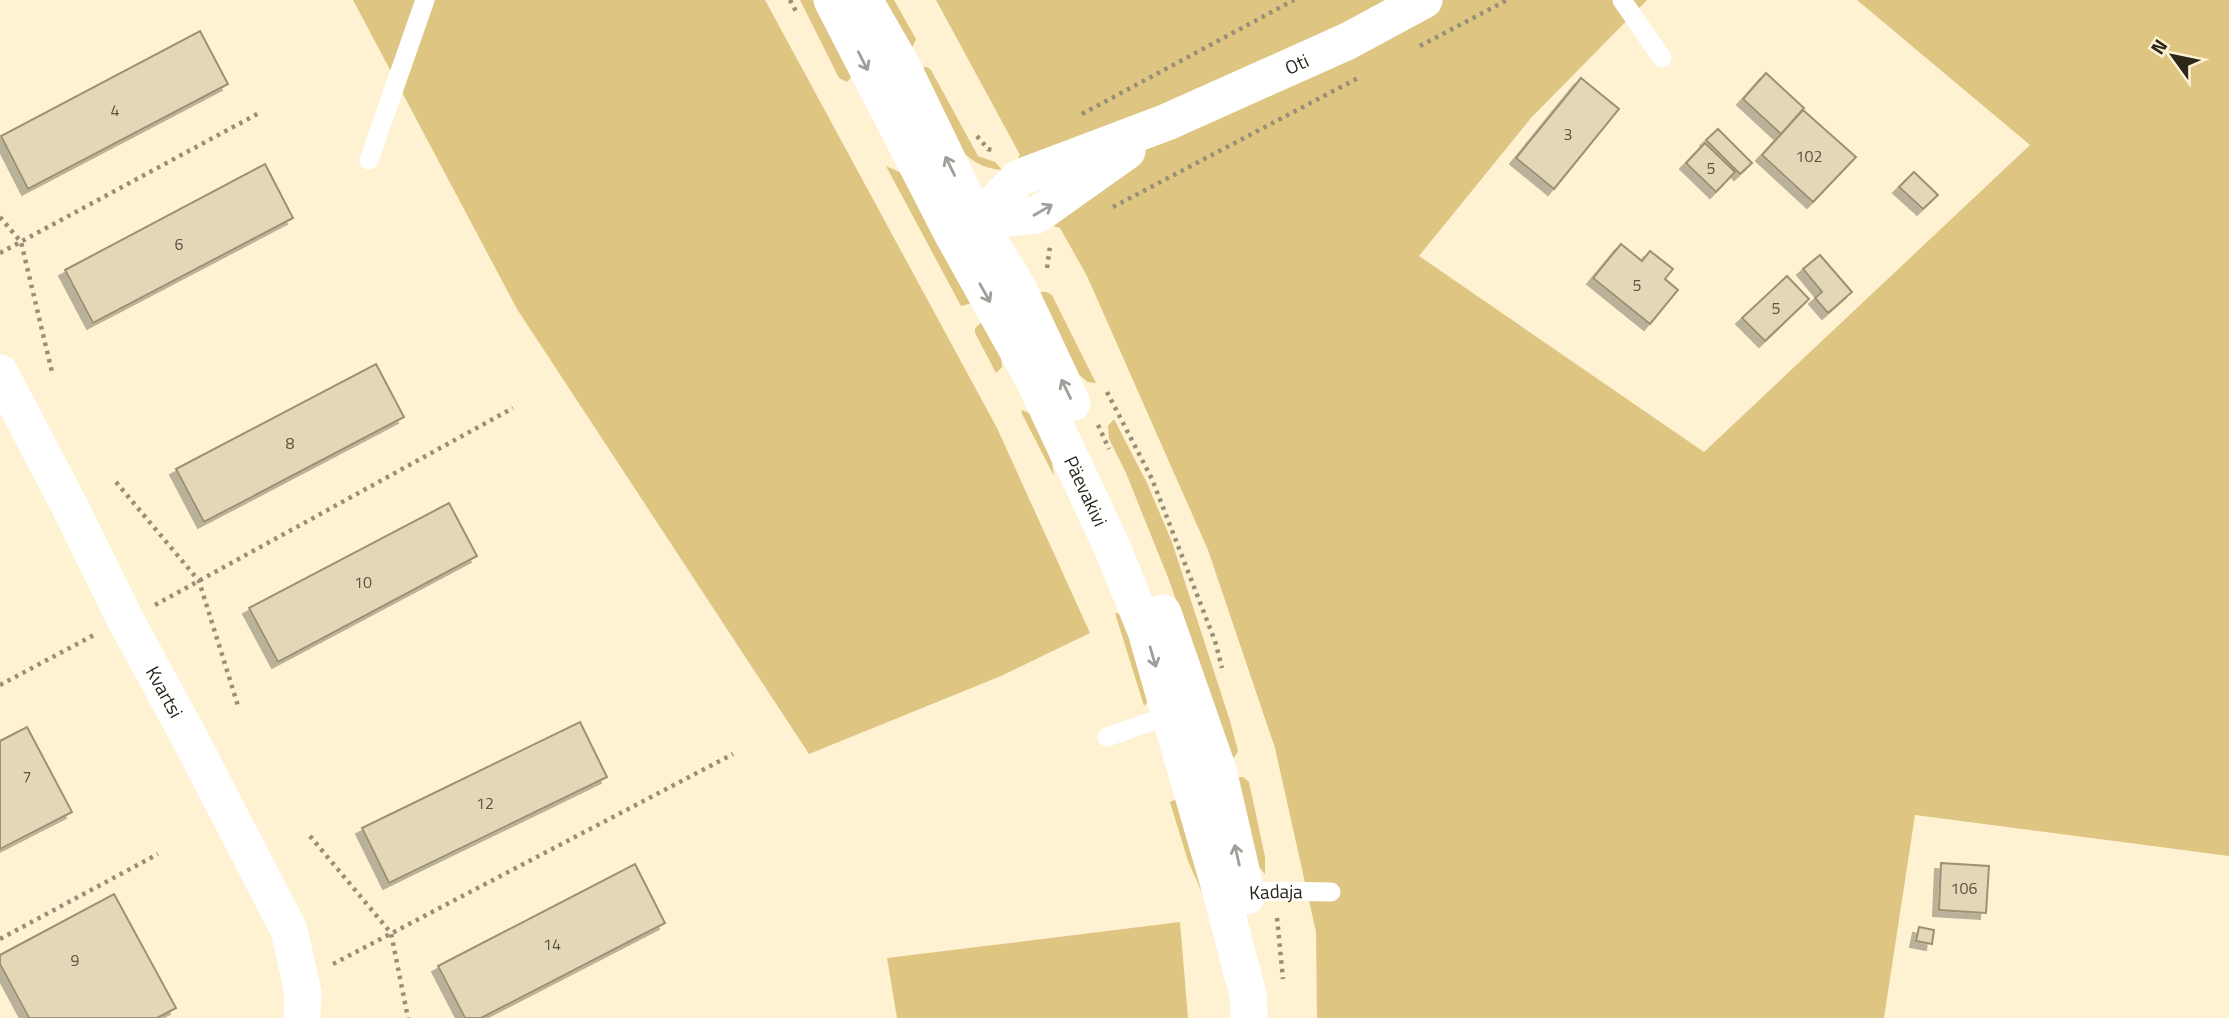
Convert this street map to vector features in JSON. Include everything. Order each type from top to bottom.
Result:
[{"type":"street","name":"Päevakivi","points":[[832,0],[964,227],[1018,288],[1138,547],[1178,651],[1218,771],[1248,893],[1264,986],[1266,1018]]},
{"type":"street","name":"Päevakivi","points":[[864,0],[902,66],[964,227],[1112,547],[1146,631],[1170,715],[1248,893],[1249,1018]]},
{"type":"street","name":"Oti","points":[[964,227],[1019,178],[1167,122],[1348,40],[1424,0]]},
{"type":"street","name":"Oti","points":[[964,227],[1037,215],[1167,122]]},
{"type":"street","name":"Kvartsi","points":[[0,373],[126,621],[289,930],[303,993],[302,1018]]},
{"type":"lane","points":[[369,160],[425,0]]},
{"type":"lane","points":[[1622,0],[1662,58]]},
{"type":"lane","points":[[1107,737],[1170,715]]},
{"type":"lane","name":"Kadaja","points":[[1248,893],[1331,892]]},
{"type":"path","points":[[790,0],[803,24]]},
{"type":"path","points":[[1079,116],[1294,0]]},
{"type":"path","points":[[1408,52],[1507,0]]},
{"type":"path","points":[[1112,208],[1371,71]]},
{"type":"path","points":[[0,253],[259,113]]},
{"type":"path","points":[[973,130],[988,149],[1007,153],[1019,178]]},
{"type":"path","points":[[1037,215],[1051,240],[1047,271]]},
{"type":"path","points":[[0,217],[22,242],[52,372]]},
{"type":"path","points":[[1104,387],[1153,479],[1223,668]]},
{"type":"path","points":[[0,685],[199,582],[513,408]]},
{"type":"path","points":[[116,482],[199,582],[239,709]]},
{"type":"path","points":[[323,969],[733,754]]},
{"type":"path","points":[[310,836],[391,933],[408,1018]]},
{"type":"path","points":[[0,939],[158,853]]},
{"type":"path","points":[[1248,893],[1278,944],[1283,981]]},
{"type":"shaded area","points":[[353,0],[765,0],[997,428],[1090,633],[1001,676],[809,754],[517,309]]},
{"type":"shaded area","points":[[800,0],[814,0],[852,76],[847,82],[839,78]]},
{"type":"shaded area","points":[[885,0],[894,0],[916,39],[910,48]]},
{"type":"shaded area","points":[[936,0],[1647,0],[1531,118],[1419,256],[1704,452],[2030,145],[1857,0],[2229,0],[2229,856],[1915,815],[1884,1018],[1317,1018],[1316,932],[1275,748],[1208,550],[1087,276],[1060,228],[1053,226],[1057,222],[1023,161],[1020,162],[1020,155]]},
{"type":"shaded area","points":[[927,67],[978,156],[995,162],[1002,170],[982,165],[965,154],[920,68]]},
{"type":"shaded area","points":[[886,166],[904,174],[972,303],[961,306]]},
{"type":"shaded area","points":[[1040,292],[1052,295],[1096,383],[1088,382],[1079,375]]},
{"type":"shaded area","points":[[982,322],[1001,356],[1002,367],[996,373],[975,333],[975,328]]},
{"type":"shaded area","points":[[1022,410],[1031,414],[1052,462],[1054,476],[1021,412]]},
{"type":"shaded area","points":[[1114,419],[1147,483],[1172,542],[1230,721],[1238,751],[1234,758],[1228,751],[1169,580],[1126,473],[1109,439],[1108,426]]},
{"type":"shaded area","points":[[1115,613],[1121,614],[1132,641],[1149,700],[1144,706]]},
{"type":"shaded area","points":[[1236,777],[1243,777],[1249,782],[1265,857],[1265,874],[1257,865]]},
{"type":"shaded area","points":[[1177,799],[1207,904],[1188,861],[1170,802]]},
{"type":"shaded area","points":[[1180,922],[1188,1018],[897,1018],[887,958]]},
{"type":"building","points":[[200,31],[228,84],[28,189],[1,136]]},
{"type":"building","points":[[1766,73],[1804,108],[1781,134],[1743,99]]},
{"type":"building","points":[[1581,78],[1619,109],[1554,189],[1516,158]]},
{"type":"building","points":[[1803,110],[1856,157],[1813,202],[1762,155]]},
{"type":"building","points":[[1718,129],[1752,163],[1740,174],[1706,140]]},
{"type":"building","points":[[1705,143],[1735,172],[1716,192],[1686,163]]},
{"type":"building","points":[[265,164],[293,218],[93,323],[65,270]]},
{"type":"building","points":[[1914,172],[1938,195],[1923,209],[1899,187]]},
{"type":"building","points":[[1621,244],[1642,261],[1650,251],[1673,269],[1665,279],[1678,290],[1650,324],[1593,278]]},
{"type":"building","points":[[1820,255],[1852,292],[1828,313],[1815,298],[1822,292],[1803,269]]},
{"type":"building","points":[[1787,276],[1809,299],[1765,341],[1742,318]]},
{"type":"building","points":[[376,364],[404,417],[204,522],[176,469]]},
{"type":"building","points":[[449,503],[477,556],[278,662],[249,608]]},
{"type":"building","points":[[580,722],[607,777],[389,883],[362,828]]},
{"type":"building","points":[[27,727],[72,812],[0,849],[0,741]]},
{"type":"building","points":[[1941,863],[1989,866],[1986,913],[1939,910]]},
{"type":"building","points":[[635,864],[665,923],[481,1018],[465,1018],[438,966]]},
{"type":"building","points":[[114,894],[176,1008],[157,1018],[29,1018],[0,964],[0,955]]},
{"type":"building","points":[[1919,927],[1934,930],[1932,944],[1916,941]]}]
